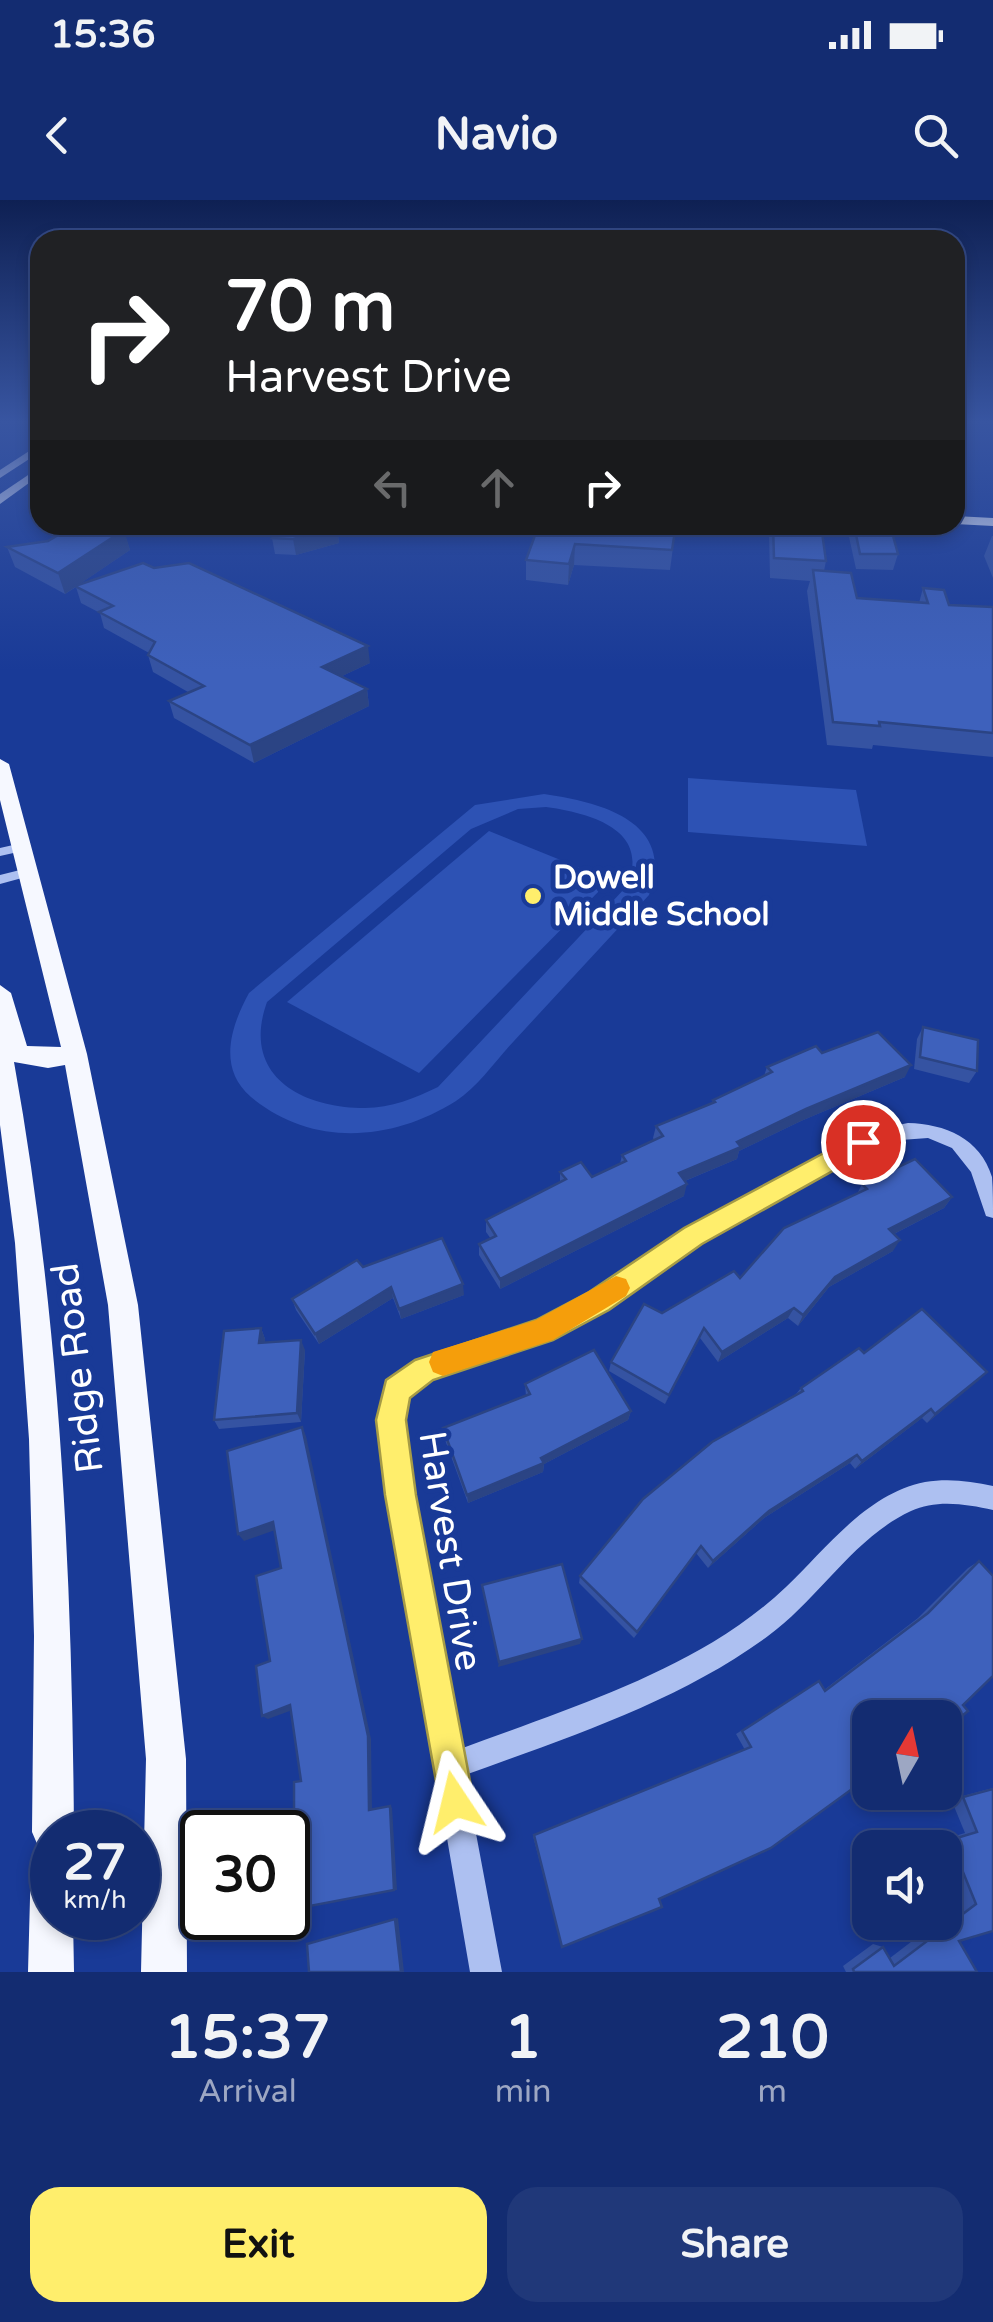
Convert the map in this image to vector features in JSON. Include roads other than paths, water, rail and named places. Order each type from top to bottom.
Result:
[{"type":"main road","points":[[965,509],[993,510]]},
{"type":"main road","points":[[965,521],[993,522]]},
{"type":"main road","name":"Ridge Road","points":[[0,764],[75,1054],[123,1305],[166,1760],[164,1972]]},
{"type":"main road","points":[[0,993],[10,1040],[19,1054],[35,1059],[75,1054]]},
{"type":"main road","name":"Ridge Road","points":[[0,1049],[16,1132],[32,1275],[48,1482],[54,1624],[53,1810]]},
{"type":"main road","points":[[51,1940],[51,1972]]},
{"type":"street","points":[[0,852],[22,847]]},
{"type":"street","points":[[0,880],[28,872]]},
{"type":"street","name":"Harvest Drive","points":[[486,1972],[400,1495],[391,1420],[397,1390],[425,1369],[543,1330],[585,1308],[693,1236],[863,1142],[904,1130],[940,1133],[966,1147],[976,1158],[993,1210]]},
{"type":"street","points":[[449,1768],[705,1664],[764,1624],[900,1503],[928,1491],[993,1498]]},
{"type":"place","name":"Dowell Middle School","points":[[533,896]]}]
